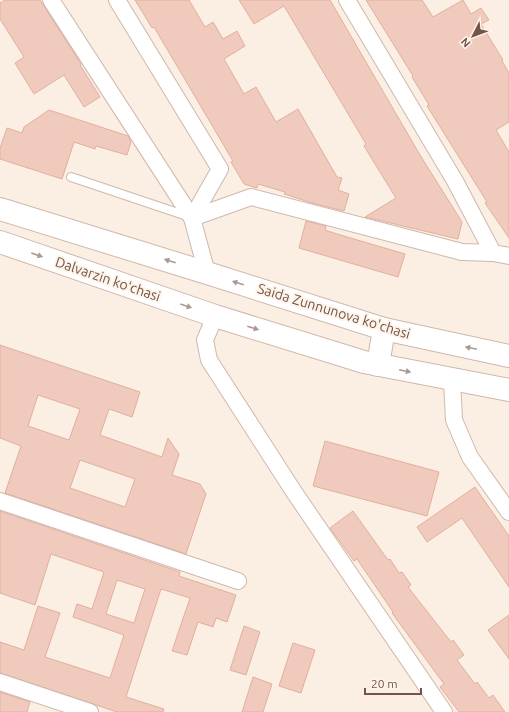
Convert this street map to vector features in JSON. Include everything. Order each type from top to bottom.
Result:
[{"type":"main road","points":[[0,209],[207,273]]},
{"type":"main road","name":"Dalvarzin koʻchasi","points":[[0,242],[216,316]]},
{"type":"main road","name":"Saida Zunnunova ko'chasi","points":[[207,273],[384,329],[509,356]]},
{"type":"main road","points":[[216,316],[364,362],[509,390]]},
{"type":"main road","points":[[378,365],[384,329]]},
{"type":"street","points":[[51,0],[192,218],[207,273]]},
{"type":"street","points":[[117,0],[220,169],[192,218]]},
{"type":"street","points":[[347,0],[455,181],[493,253]]},
{"type":"street","points":[[192,218],[251,197],[462,252],[493,253],[509,256]]},
{"type":"street","points":[[216,316],[205,340],[209,360],[294,492],[444,712]]},
{"type":"street","points":[[452,380],[454,420],[457,428],[470,457],[509,512]]},
{"type":"street","points":[[0,501],[238,581]]},
{"type":"street","points":[[0,682],[90,712]]},
{"type":"lane","points":[[71,177],[192,218]]},
{"type":"building","points":[[5,0],[40,0],[81,64],[80,65],[100,97],[84,107],[64,75],[34,94],[15,63],[24,57],[0,19],[0,3]]},
{"type":"building","points":[[135,0],[189,0],[205,27],[213,22],[223,39],[237,31],[245,46],[224,59],[244,94],[256,87],[276,122],[298,109],[337,177],[342,178],[338,190],[349,194],[344,211],[312,203],[284,194],[285,192],[258,184],[257,188],[244,184],[231,162],[233,161],[154,27],[152,28]]},
{"type":"building","points":[[239,0],[330,0],[420,155],[462,222],[458,239],[365,217],[396,198],[364,146],[366,144],[284,6],[254,24]]},
{"type":"building","points":[[366,0],[422,0],[433,17],[463,0],[471,14],[481,8],[489,20],[481,24],[503,60],[502,61],[509,73],[509,122],[496,130],[509,152],[509,238],[485,203],[487,202],[427,106],[429,105],[412,77],[413,76]]},
{"type":"building","points":[[49,110],[128,136],[131,142],[127,155],[96,146],[95,149],[74,142],[62,179],[0,159],[0,148],[7,128],[22,133],[24,127]]},
{"type":"building","points":[[306,221],[326,226],[325,230],[337,234],[405,254],[398,277],[299,248]]},
{"type":"building","points":[[0,345],[140,392],[132,417],[109,409],[100,435],[162,457],[168,438],[179,454],[172,475],[200,484],[206,494],[186,554],[5,493],[21,446],[0,438]],"holes":[[[38,395],[80,409],[69,440],[28,426]],[[80,460],[135,479],[125,507],[70,488]]]},
{"type":"building","points":[[325,441],[439,472],[427,516],[313,486]]},
{"type":"building","points":[[475,487],[509,536],[509,587],[462,518],[427,542],[417,527]]},
{"type":"building","points":[[0,511],[180,572],[179,576],[236,595],[227,622],[216,618],[213,627],[198,622],[187,655],[172,651],[190,598],[161,589],[126,697],[164,709],[163,712],[117,712],[0,673],[0,642],[24,650],[38,606],[60,613],[45,657],[110,678],[124,635],[73,617],[77,604],[92,609],[104,572],[51,554],[35,605],[0,593]],"holes":[[[117,580],[145,589],[134,623],[106,614]]]},
{"type":"building","points":[[353,511],[388,560],[390,559],[399,573],[402,572],[411,585],[408,587],[451,642],[453,640],[464,655],[457,660],[475,684],[477,682],[489,698],[493,695],[505,712],[459,712],[440,687],[444,684],[392,613],[393,612],[357,559],[354,561],[330,528]]},
{"type":"building","points":[[509,615],[509,659],[488,630]]},
{"type":"building","points":[[244,626],[260,632],[246,675],[230,670]]},
{"type":"building","points":[[293,643],[315,650],[301,693],[279,686]]},
{"type":"building","points":[[253,677],[272,684],[263,712],[242,712]]},
{"type":"building","points":[[0,692],[30,702],[27,712],[0,712]]}]
